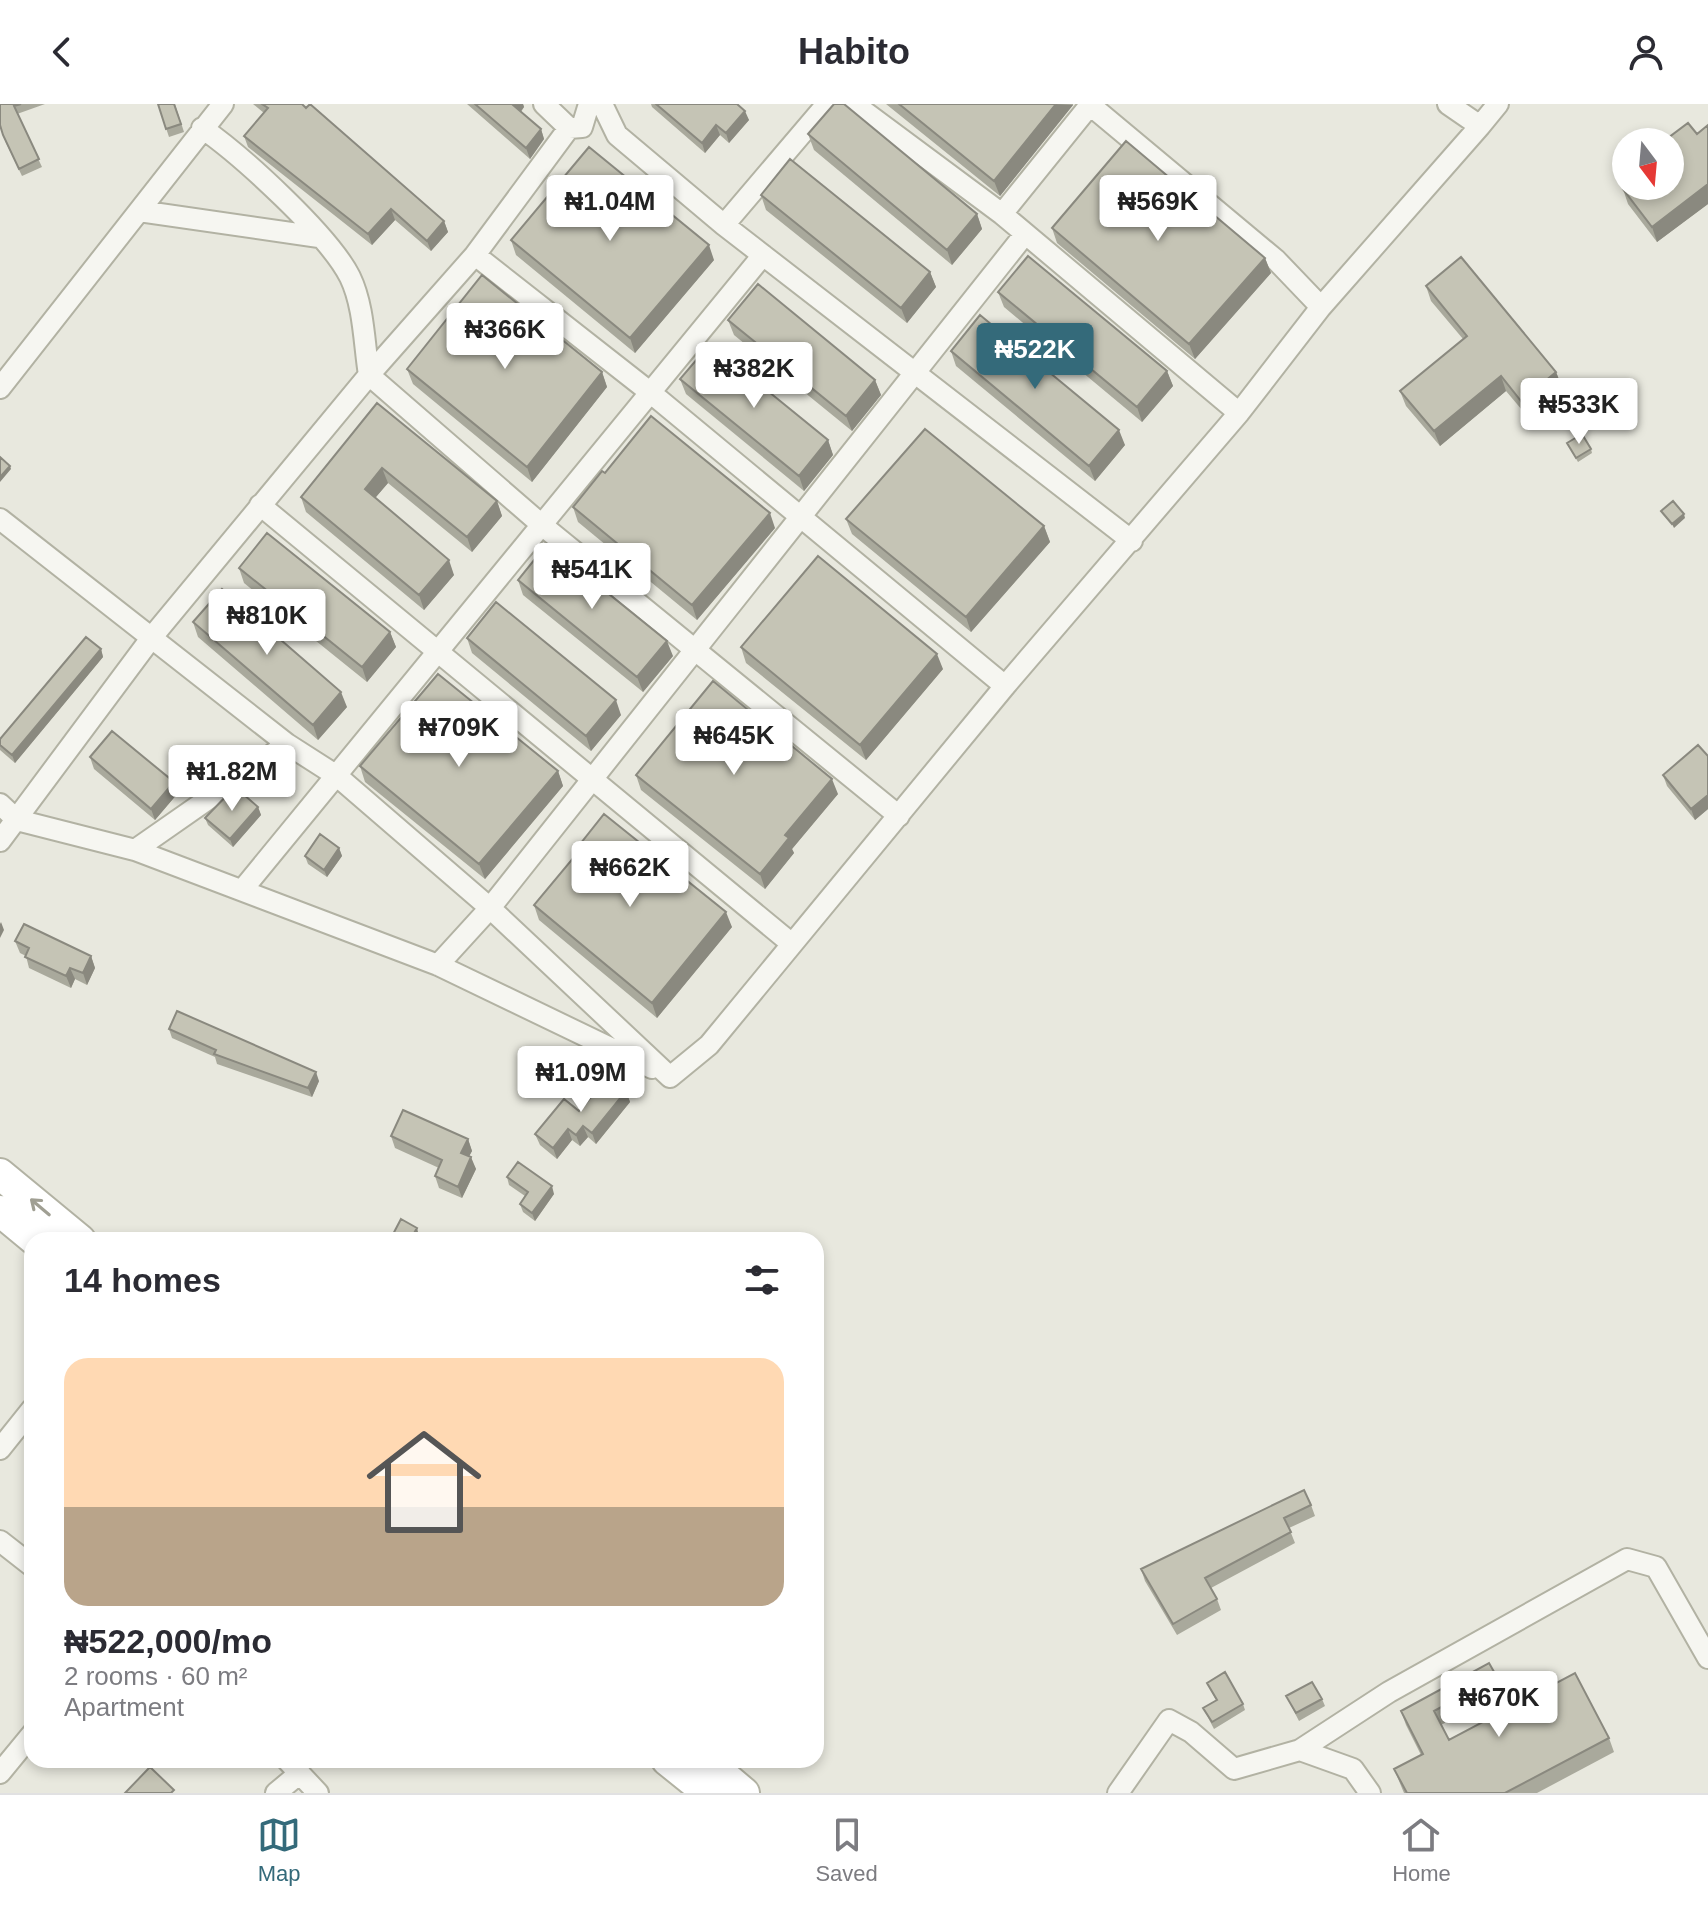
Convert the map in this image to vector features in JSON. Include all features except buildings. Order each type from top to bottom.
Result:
[{"type":"main road","points":[[0,1174],[70,1232]]},
{"type":"main road","points":[[0,1211],[25,1232]]},
{"type":"main road","points":[[677,1768],[708,1793]]},
{"type":"main road","points":[[714,1768],[744,1793]]},
{"type":"street","points":[[0,388],[223,104]]},
{"type":"street","points":[[544,104],[576,128],[617,135]]},
{"type":"street","points":[[0,841],[152,637],[369,375],[475,255],[576,128],[589,104]]},
{"type":"street","points":[[602,104],[617,135],[724,225],[916,370],[1132,541]]},
{"type":"street","points":[[724,225],[827,104]]},
{"type":"street","points":[[854,104],[1002,214],[1239,413]]},
{"type":"street","points":[[1002,214],[1089,104],[1276,260],[1321,307]]},
{"type":"street","points":[[1448,104],[1480,126]]},
{"type":"street","points":[[670,1077],[709,1045],[1005,686],[1239,413],[1321,307],[1498,104]]},
{"type":"street","points":[[202,128],[235,151],[319,237],[349,276],[358,303],[369,375],[543,526],[899,816]]},
{"type":"street","points":[[139,211],[319,237]]},
{"type":"street","points":[[438,965],[490,908],[1025,234]]},
{"type":"street","points":[[475,255],[651,393],[1005,686]]},
{"type":"street","points":[[243,889],[763,255]]},
{"type":"street","points":[[260,505],[438,655],[792,944]]},
{"type":"street","points":[[0,519],[287,744],[337,776],[490,908],[670,1077]]},
{"type":"street","points":[[135,850],[287,744]]},
{"type":"street","points":[[0,804],[17,820],[135,850],[438,965],[670,1077]]},
{"type":"street","points":[[0,1449],[24,1419]]},
{"type":"street","points":[[0,1541],[24,1560]]},
{"type":"street","points":[[1118,1793],[1169,1720],[1191,1732],[1234,1769],[1300,1750],[1389,1692],[1627,1559],[1656,1567],[1708,1658]]},
{"type":"street","points":[[0,1773],[24,1744]]},
{"type":"street","points":[[1300,1750],[1353,1769],[1370,1793]]},
{"type":"street","points":[[276,1793],[292,1768]]},
{"type":"street","points":[[295,1768],[318,1793]]}]
